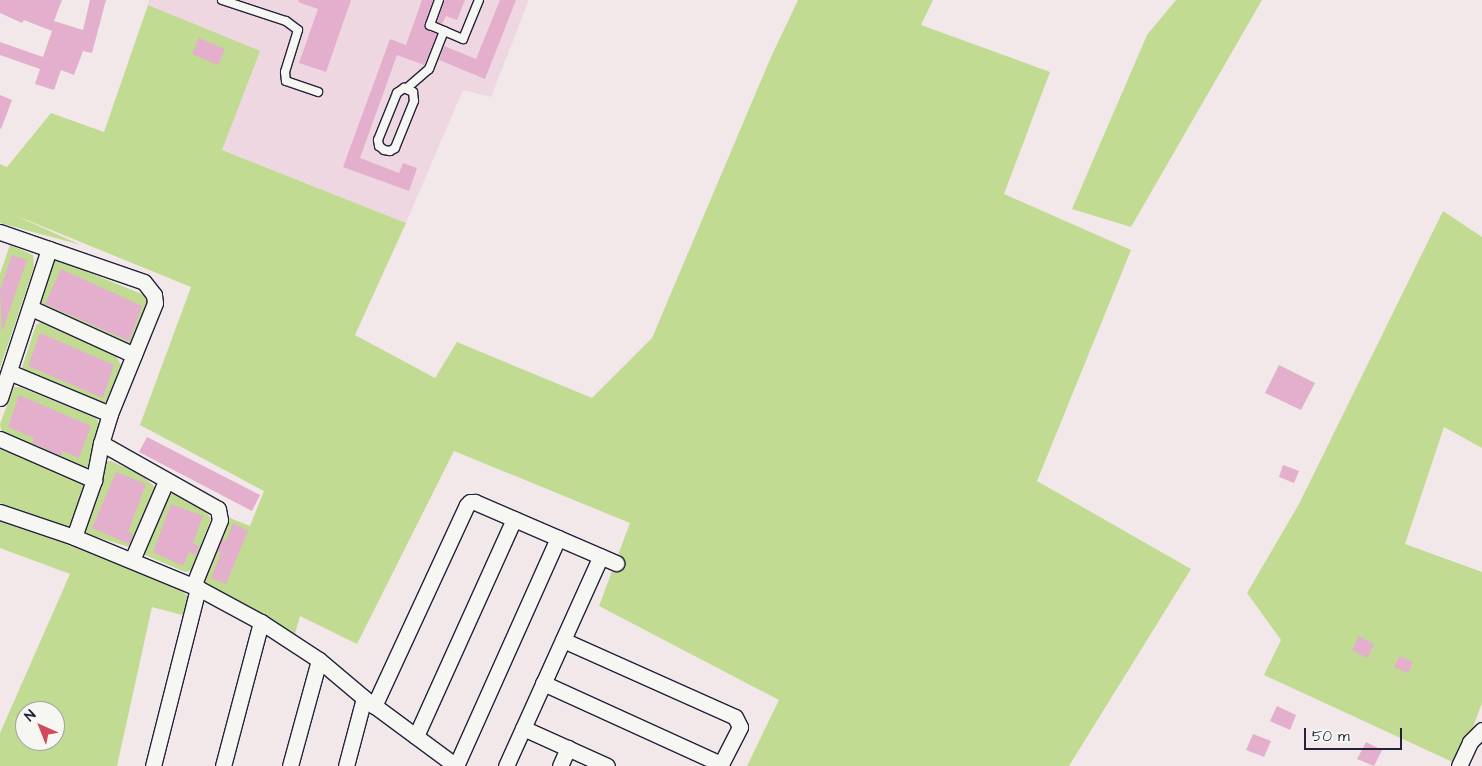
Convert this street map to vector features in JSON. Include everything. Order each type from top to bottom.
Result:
[{"type":"street","points":[[0,232],[144,282],[154,295],[153,310],[110,414],[101,443],[94,480],[74,537]]},
{"type":"street","points":[[0,398],[49,249]]},
{"type":"street","points":[[31,308],[134,354]]},
{"type":"street","points":[[9,372],[110,414]]},
{"type":"street","points":[[0,439],[94,480]]},
{"type":"street","points":[[101,443],[215,507],[219,513],[220,520],[195,587],[153,766]]},
{"type":"street","points":[[132,560],[166,481]]},
{"type":"street","points":[[346,766],[369,702],[467,505],[475,502],[616,563]]},
{"type":"street","points":[[0,512],[74,537],[132,560],[195,587],[260,622],[319,660],[369,702],[456,766],[558,538]]},
{"type":"street","points":[[416,736],[514,519]]},
{"type":"street","points":[[506,766],[601,556]]},
{"type":"street","points":[[223,766],[260,622]]},
{"type":"street","points":[[543,683],[721,765],[740,726],[736,717],[563,640]]},
{"type":"street","points":[[290,766],[319,660]]},
{"type":"street","points":[[523,728],[607,766]]},
{"type":"street","points":[[1459,766],[1470,742],[1482,730]]},
{"type":"street","points":[[560,766],[568,748]]},
{"type":"lane","points":[[222,0],[286,21],[298,30],[285,72],[286,81],[318,92]]},
{"type":"lane","points":[[439,0],[430,25],[464,39],[478,0]]},
{"type":"lane","points":[[407,88],[414,94],[414,100],[395,148],[390,151],[384,150],[378,140],[397,93],[407,88],[429,70],[444,31]]},
{"type":"shaded area","points":[[149,0],[529,0],[491,97],[463,90],[406,223],[222,150],[148,5]]},
{"type":"green space","points":[[798,0],[933,0],[921,25],[1050,72],[1004,194],[1131,250],[1037,481],[1191,569],[1069,766],[747,766],[779,700],[599,606],[630,523],[454,451],[357,644],[300,616],[294,637],[205,583],[203,577],[226,519],[230,518],[250,526],[264,491],[140,425],[191,287],[12,214],[81,245],[0,223],[0,164],[7,167],[51,113],[104,132],[148,5],[260,51],[222,150],[406,223],[355,335],[435,378],[457,342],[592,398],[652,338],[771,57]]},
{"type":"green space","points":[[1176,0],[1262,0],[1131,227],[1072,209],[1147,35]]},
{"type":"green space","points":[[1443,211],[1482,237],[1482,448],[1444,427],[1405,544],[1482,572],[1482,703],[1459,765],[1264,675],[1281,640],[1247,593],[1299,504]]},
{"type":"green space","points":[[10,245],[33,255],[34,267],[0,368],[0,274]]},
{"type":"green space","points":[[54,258],[144,295],[148,304],[132,342],[125,344],[39,308]]},
{"type":"green space","points":[[41,322],[115,355],[122,366],[109,401],[101,405],[29,374],[22,368],[36,325]]},
{"type":"green space","points":[[14,387],[20,387],[96,418],[99,424],[90,468],[86,471],[2,434],[0,424]]},
{"type":"green space","points":[[0,446],[80,481],[84,486],[74,521],[68,526],[63,526],[0,503]]},
{"type":"green space","points":[[105,461],[111,461],[141,475],[154,486],[153,494],[133,544],[129,547],[87,534],[84,528]]},
{"type":"green space","points":[[172,493],[201,507],[211,518],[194,565],[190,571],[185,572],[145,555],[143,550],[168,494]]},
{"type":"green space","points":[[0,521],[76,547],[179,589],[188,596],[186,616],[152,607],[117,766],[0,766],[0,733],[70,574],[0,548]]},
{"type":"building","points":[[0,0],[62,0],[54,21],[83,30],[90,0],[106,0],[92,53],[83,51],[74,75],[61,70],[54,90],[35,84],[40,69],[0,55],[0,42],[43,57],[52,31],[24,20],[22,23],[0,13]]},
{"type":"building","points":[[299,0],[351,0],[326,72],[299,63],[318,9],[298,2]]},
{"type":"building","points":[[422,0],[433,0],[424,25],[427,30],[437,34],[424,65],[397,55],[360,158],[399,173],[403,163],[417,168],[409,191],[343,167],[390,39],[406,45]]},
{"type":"building","points":[[445,0],[465,0],[457,20],[446,16],[442,24],[437,22]]},
{"type":"building","points":[[500,0],[516,0],[485,79],[439,60],[444,46],[476,59]]},
{"type":"building","points":[[199,38],[225,49],[218,65],[192,54]]},
{"type":"building","points":[[0,95],[12,100],[1,129],[0,128]]},
{"type":"building","points":[[12,255],[27,260],[2,332],[0,290]]},
{"type":"building","points":[[61,269],[142,306],[129,341],[45,304]]},
{"type":"building","points":[[40,333],[114,365],[103,398],[28,366]]},
{"type":"building","points":[[1279,365],[1315,383],[1301,410],[1265,393]]},
{"type":"building","points":[[19,395],[91,426],[79,458],[63,451],[61,456],[32,443],[34,438],[8,427]]},
{"type":"building","points":[[147,437],[260,495],[252,511],[139,452]]},
{"type":"building","points":[[1283,465],[1299,471],[1294,483],[1279,477]]},
{"type":"building","points":[[116,472],[146,484],[128,532],[133,534],[129,544],[92,528]]},
{"type":"building","points":[[171,504],[203,516],[193,543],[199,546],[196,555],[189,552],[183,566],[153,552]]},
{"type":"building","points":[[233,523],[248,531],[226,584],[211,578],[221,553],[217,551],[222,540],[226,541]]},
{"type":"building","points":[[1359,636],[1374,644],[1367,658],[1352,650]]},
{"type":"building","points":[[1400,656],[1413,662],[1408,673],[1394,667]]},
{"type":"building","points":[[1277,706],[1296,715],[1290,730],[1270,721]]},
{"type":"building","points":[[1253,734],[1271,741],[1264,757],[1246,750]]},
{"type":"building","points":[[1366,742],[1382,750],[1374,766],[1357,759]]}]
